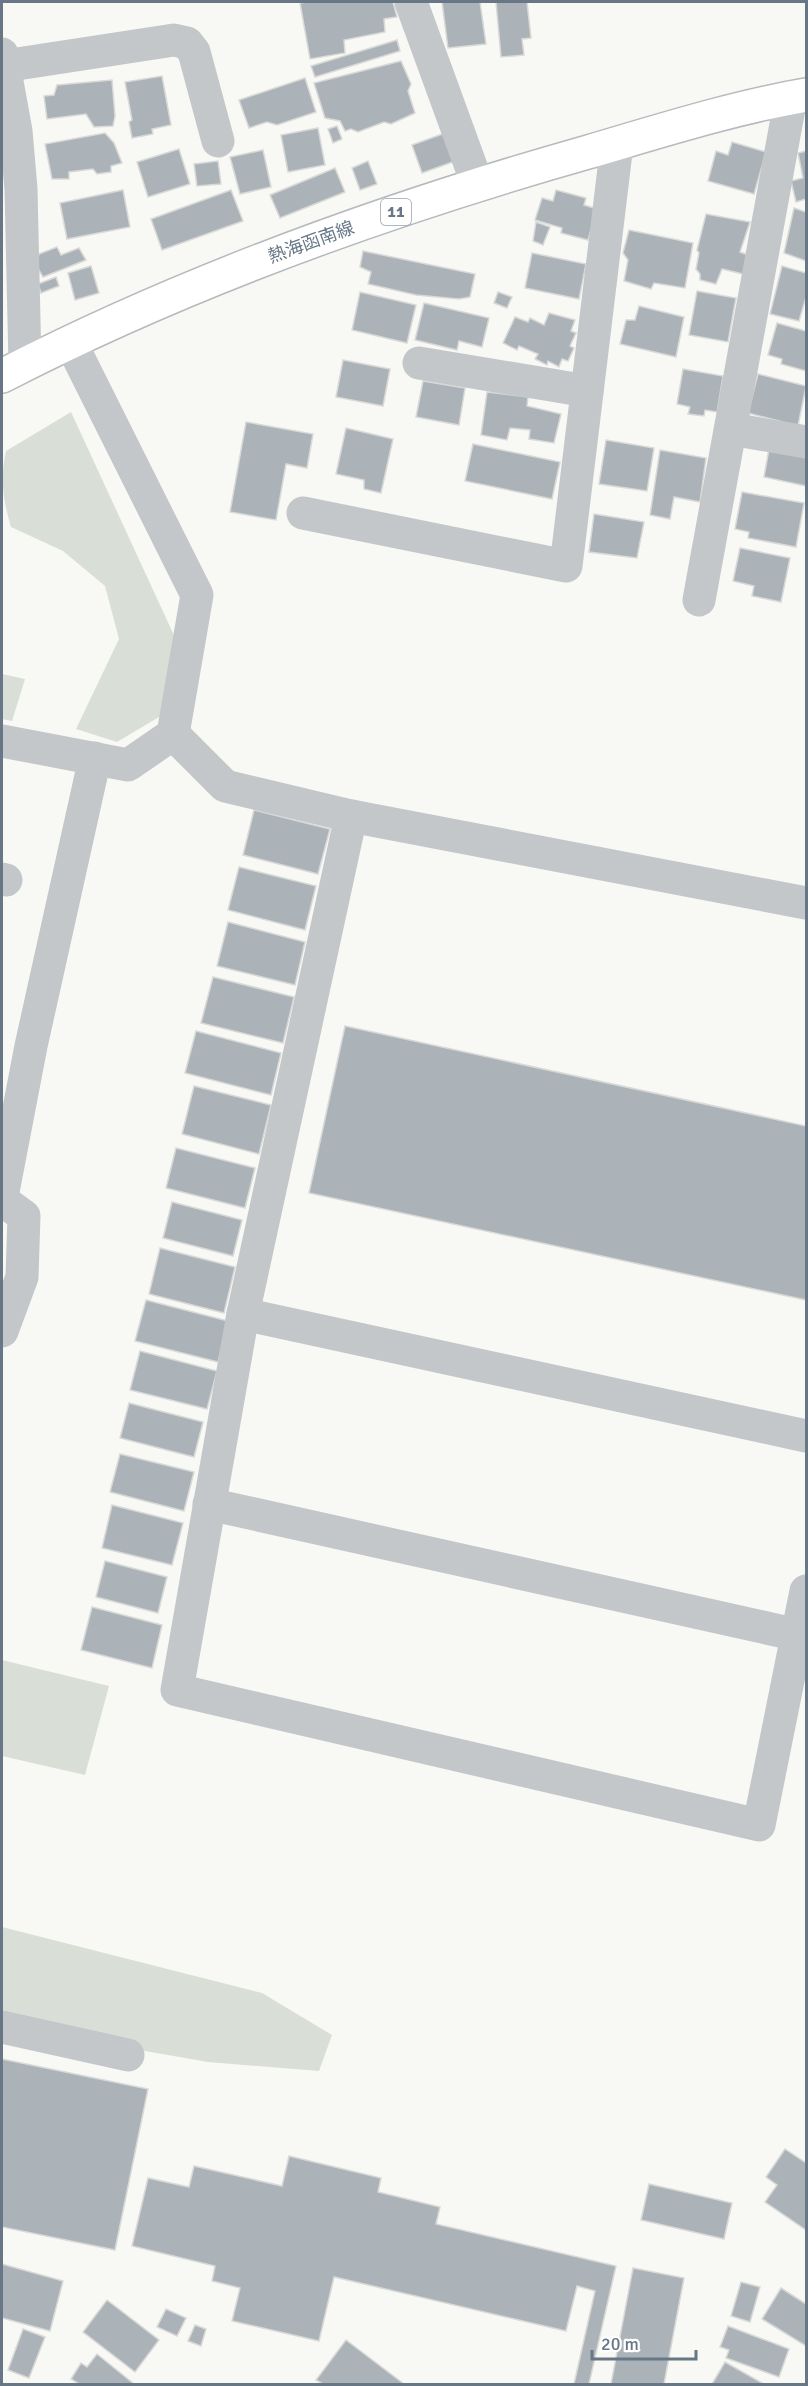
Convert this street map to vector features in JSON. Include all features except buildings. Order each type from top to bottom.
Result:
[{"type":"main road","name":"熱海函南線","points":[[13,370],[205,280],[477,183],[753,104],[799,96]]},
{"type":"street","points":[[411,2],[477,183]]},
{"type":"street","points":[[13,370],[21,189],[16,131],[3,60],[174,40],[187,42],[194,52],[218,141]]},
{"type":"street","points":[[699,600],[731,429],[799,96]]},
{"type":"street","points":[[303,513],[566,566],[617,144]]},
{"type":"street","points":[[2,741],[128,765],[173,734],[197,596],[71,342]]},
{"type":"street","points":[[419,363],[587,391]]},
{"type":"street","points":[[731,429],[807,442]]},
{"type":"street","points":[[173,734],[225,786],[351,816],[807,903]]},
{"type":"street","points":[[2,1331],[22,1277],[24,1216],[2,1198],[31,1046],[94,758]]},
{"type":"street","points":[[351,816],[243,1314],[177,1690],[759,1825],[807,1591]]},
{"type":"street","points":[[243,1314],[807,1436]]},
{"type":"street","points":[[209,1504],[798,1635]]},
{"type":"street","points":[[2,2027],[128,2055]]},
{"type":"shaded area","points":[[71,412],[178,644],[169,711],[117,742],[76,729],[119,639],[105,586],[63,551],[11,527],[4,498],[3,471],[6,451]]},
{"type":"shaded area","points":[[2,674],[25,679],[12,721],[2,719]]},
{"type":"shaded area","points":[[2,1660],[109,1686],[85,1775],[2,1756]]},
{"type":"shaded area","points":[[2,1927],[262,1993],[332,2035],[319,2071],[208,2062],[2,2026]]}]
